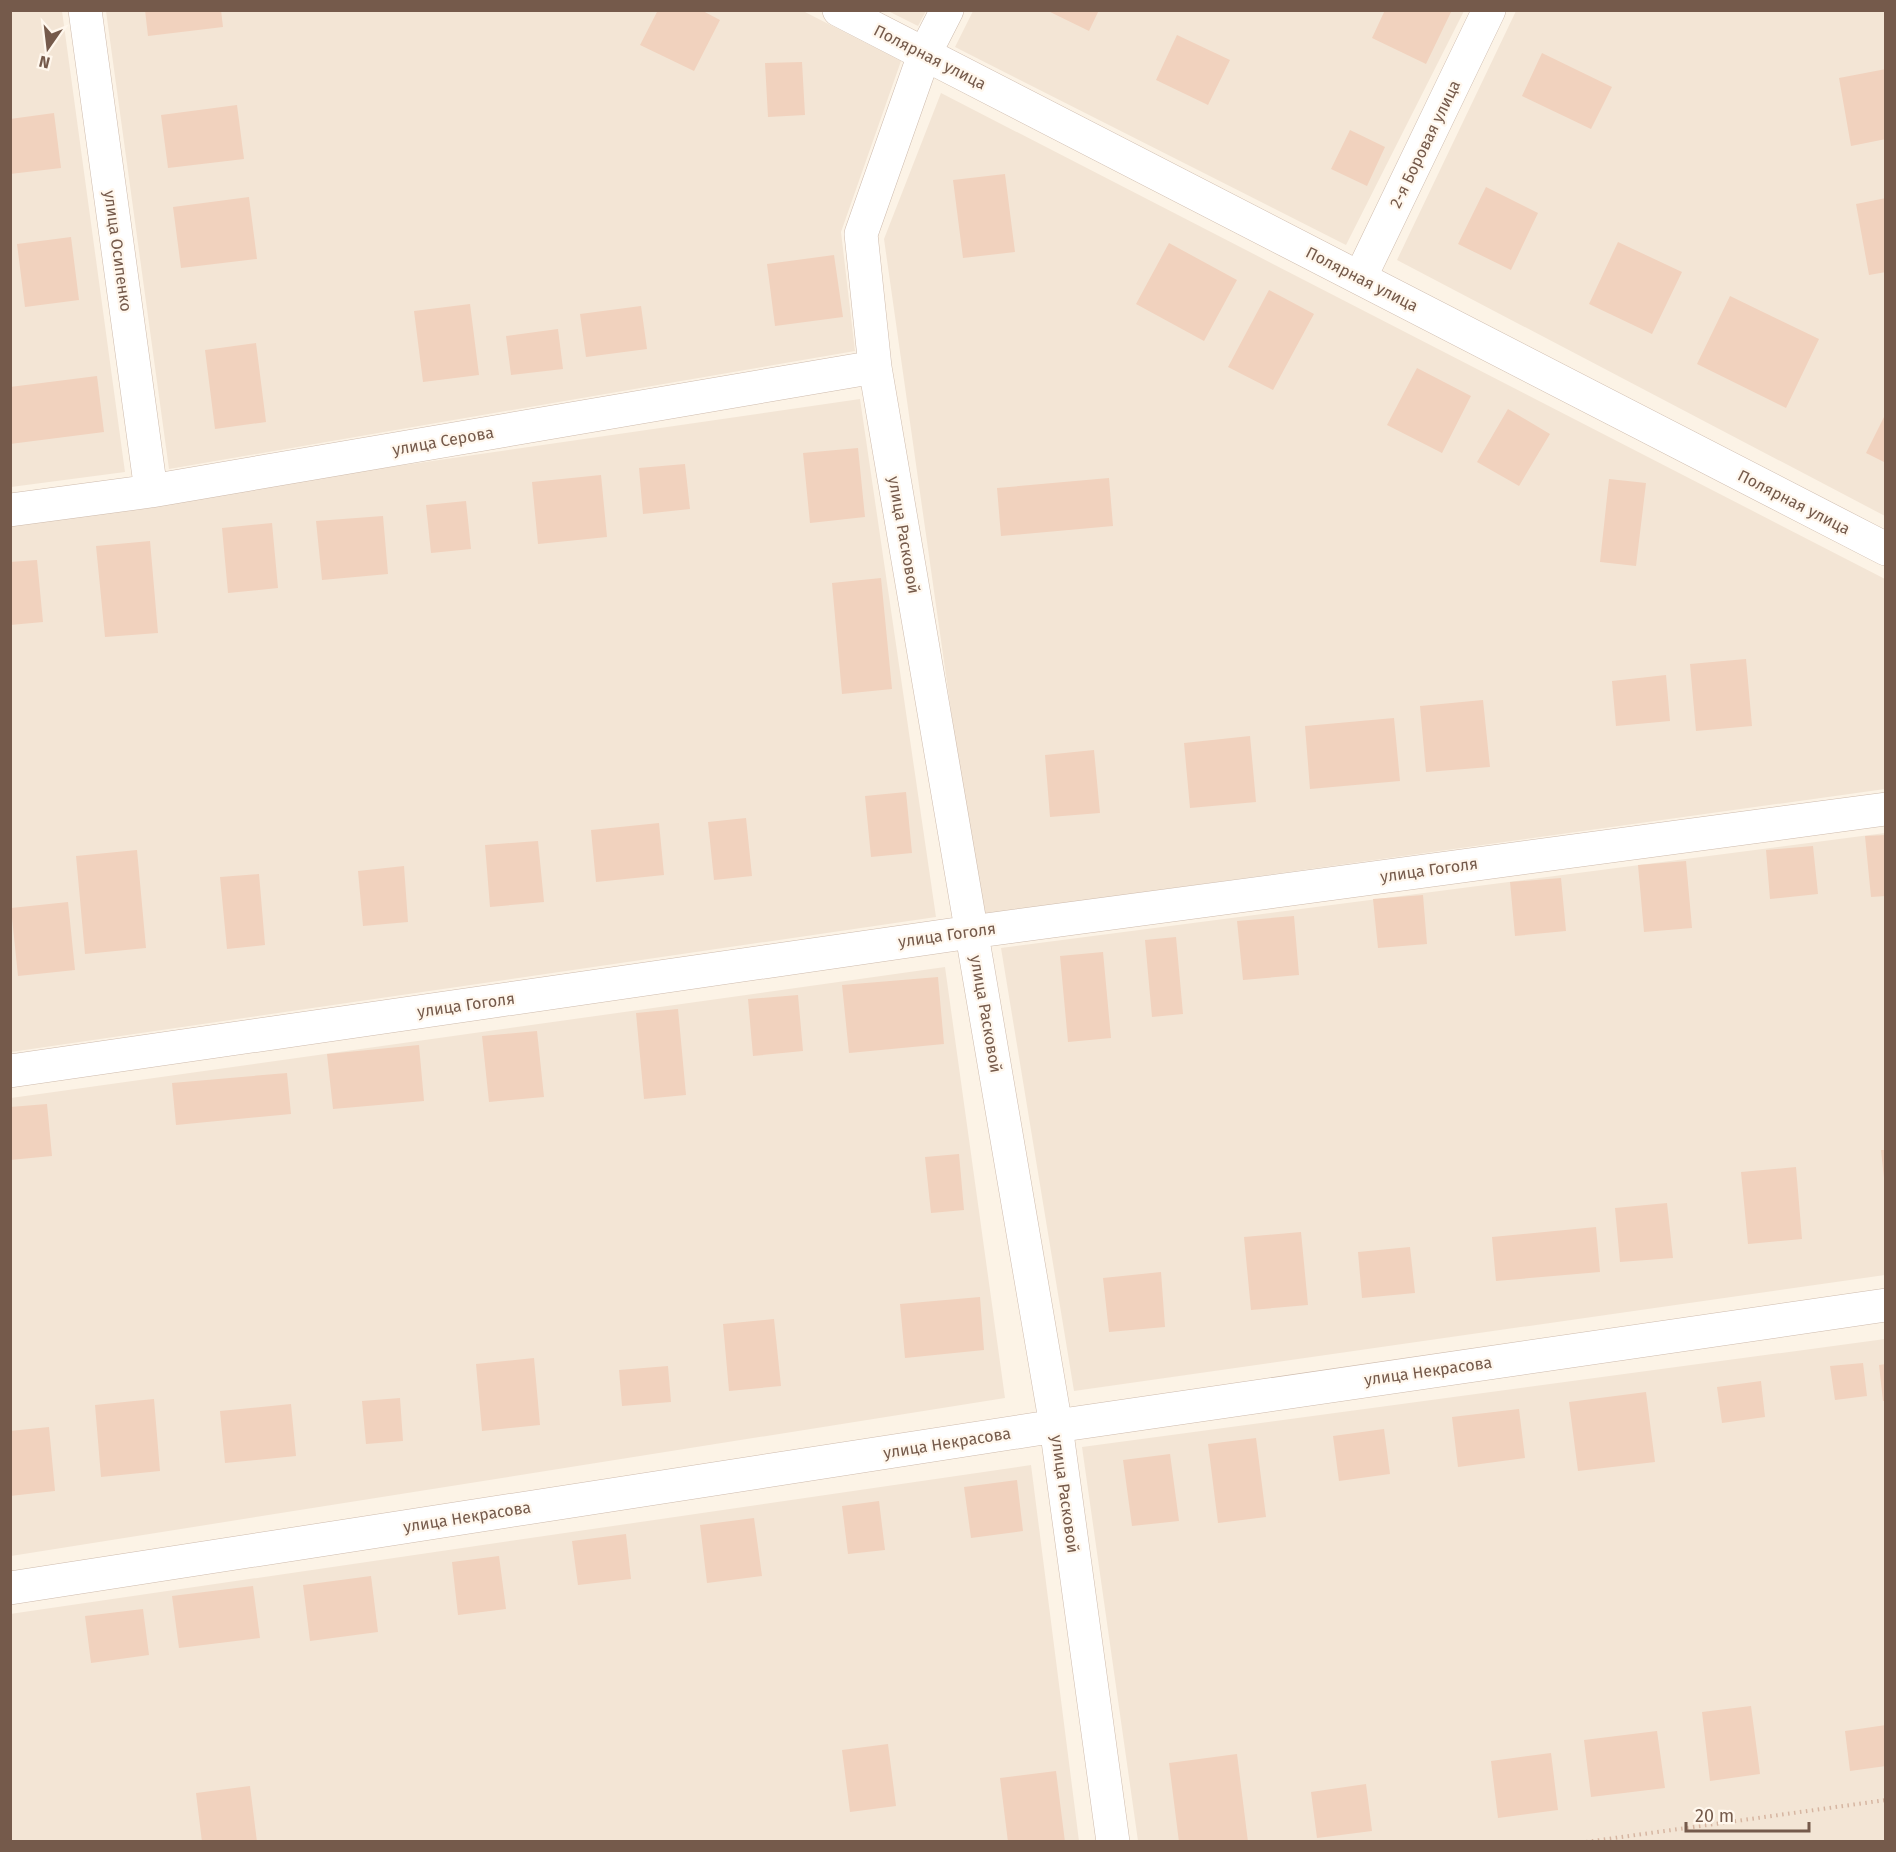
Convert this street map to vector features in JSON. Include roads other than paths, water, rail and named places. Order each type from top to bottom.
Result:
[{"type":"street","name":"улица Осипенко","points":[[85,10],[151,491]]},
{"type":"street","name":"Полярная улица","points":[[839,10],[1886,549]]},
{"type":"street","name":"улица Расковой","points":[[947,10],[924,55],[861,234],[875,367],[1056,1426],[1113,1842]]},
{"type":"street","name":"2-я Боровая улица","points":[[1360,278],[1489,10]]},
{"type":"street","name":"улица Серова","points":[[10,510],[151,491],[875,367]]},
{"type":"street","name":"улица Гоголя","points":[[10,1071],[971,932],[1886,809]]},
{"type":"street","name":"улица Некрасова","points":[[10,1588],[1056,1426],[1886,1305]]}]
